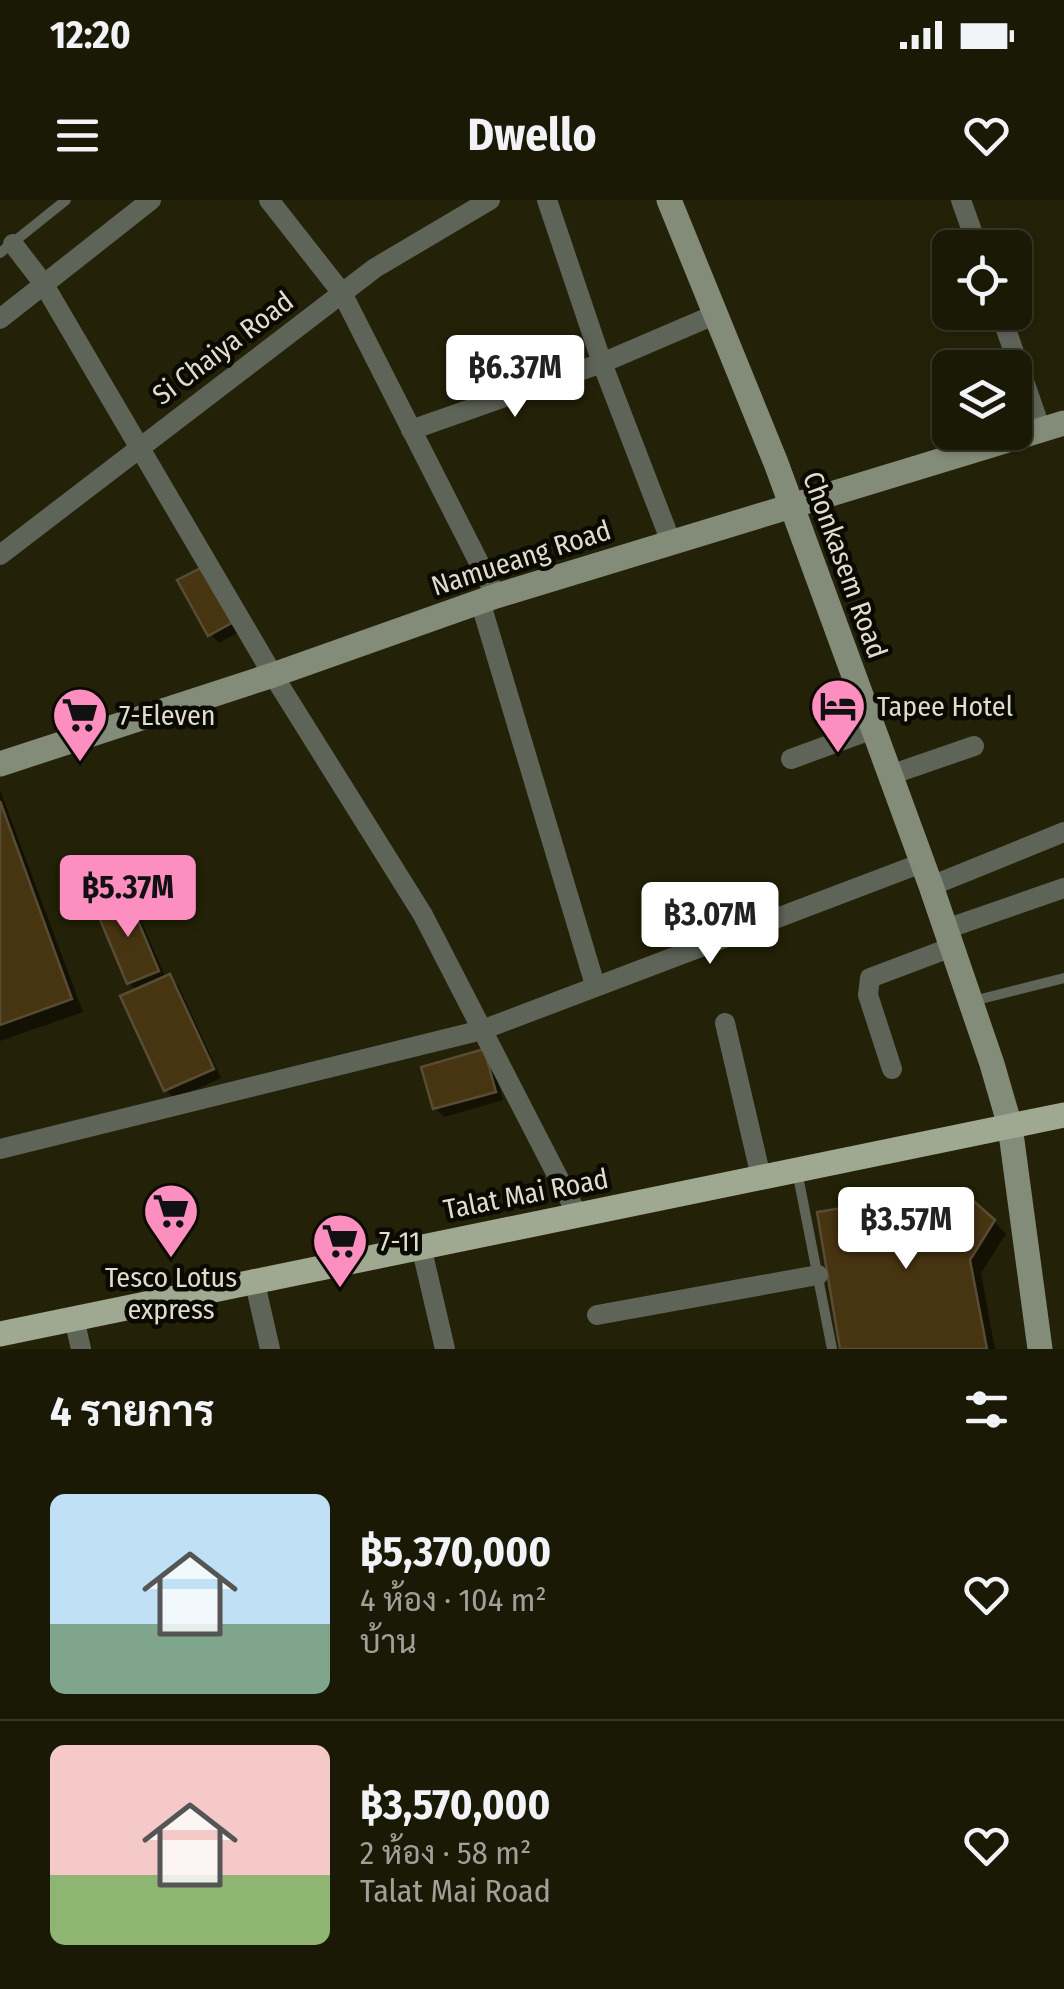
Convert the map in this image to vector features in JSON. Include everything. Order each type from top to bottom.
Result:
[{"type":"main road","name":"Talat Mai Road","points":[[0,1334],[1064,1115]]},
{"type":"street","points":[[0,319],[151,200]]},
{"type":"street","points":[[270,200],[342,293],[412,430],[488,599],[595,985]]},
{"type":"street","name":"Si Chaiya Road","points":[[0,556],[375,268],[490,200]]},
{"type":"street","points":[[547,200],[602,363],[671,542]]},
{"type":"street","name":"Chonkasem Road","points":[[669,200],[776,463],[971,1002],[1010,1126],[1040,1349]]},
{"type":"street","points":[[961,200],[972,230]]},
{"type":"street","points":[[7,248],[43,282],[272,674],[424,915],[577,1214]]},
{"type":"street","points":[[412,430],[602,363],[714,315]]},
{"type":"street","points":[[1008,330],[1052,427]]},
{"type":"street","name":"Namueang Road","points":[[0,764],[488,599],[1052,427]]},
{"type":"street","points":[[792,759],[873,729]]},
{"type":"street","points":[[890,775],[974,746]]},
{"type":"street","points":[[0,1148],[482,1030],[595,985],[1064,832]]},
{"type":"street","points":[[892,1068],[868,994],[870,978],[949,938],[1064,888]]},
{"type":"street","points":[[725,1024],[761,1178]]},
{"type":"street","points":[[422,1246],[446,1349]]},
{"type":"street","points":[[597,1315],[818,1275]]},
{"type":"street","points":[[254,1280],[270,1349]]},
{"type":"street","points":[[74,1318],[81,1349]]},
{"type":"lane","points":[[7,248],[66,200]]},
{"type":"lane","points":[[971,1002],[1064,978]]},
{"type":"lane","points":[[797,1170],[832,1349]]},
{"type":"building","points":[[207,565],[237,620],[208,636],[177,580]]},
{"type":"building","points":[[0,801],[72,999],[0,1025]]},
{"type":"building","points":[[128,897],[159,971],[127,984],[96,910]]},
{"type":"building","points":[[170,974],[214,1069],[164,1091],[120,996]]},
{"type":"building","points":[[484,1049],[496,1092],[433,1109],[421,1067]]},
{"type":"building","points":[[960,1189],[995,1220],[970,1260],[987,1349],[840,1349],[817,1212]]},
{"type":"place","name":"Tapee Hotel","points":[[838,755]]},
{"type":"place","name":"7-Eleven","points":[[80,764]]},
{"type":"place","name":"Tesco Lotus express","points":[[171,1260]]},
{"type":"place","name":"7-11","points":[[340,1290]]}]
